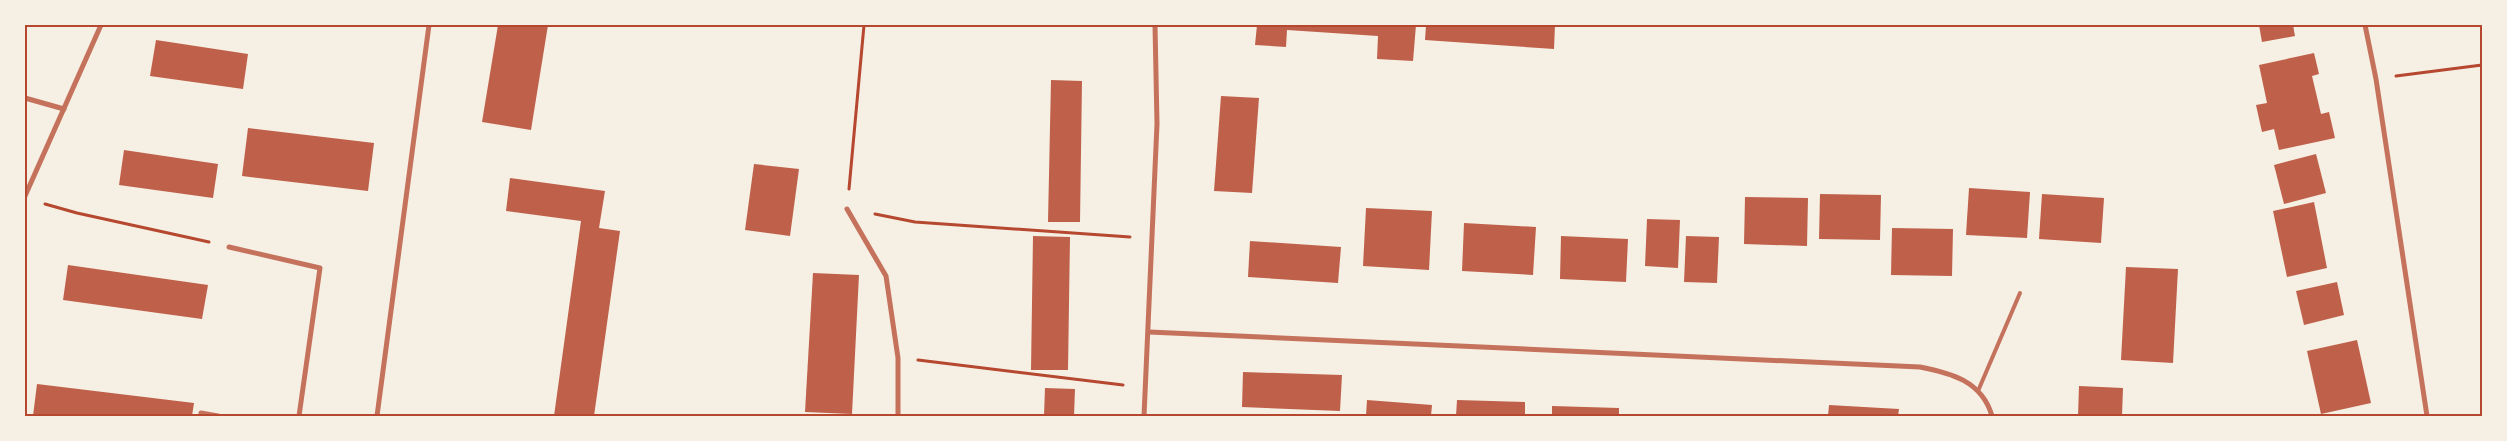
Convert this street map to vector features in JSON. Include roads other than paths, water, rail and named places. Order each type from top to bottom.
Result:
[{"type":"street","points":[[25,196],[101,25]]},
{"type":"street","points":[[377,416],[429,25]]},
{"type":"street","points":[[1144,416],[1157,124],[1154,25]]},
{"type":"street","points":[[2366,25],[2376,79],[2427,416]]},
{"type":"street","points":[[25,98],[64,109]]},
{"type":"street","points":[[848,209],[886,276],[898,358],[898,416]]},
{"type":"street","points":[[229,247],[320,268],[299,416]]},
{"type":"street","points":[[1149,332],[1920,367],[1948,372],[1965,380],[1978,391],[1990,407],[1992,416]]},
{"type":"street","points":[[201,413],[218,416]]},
{"type":"lane","points":[[1978,391],[2020,293]]}]
